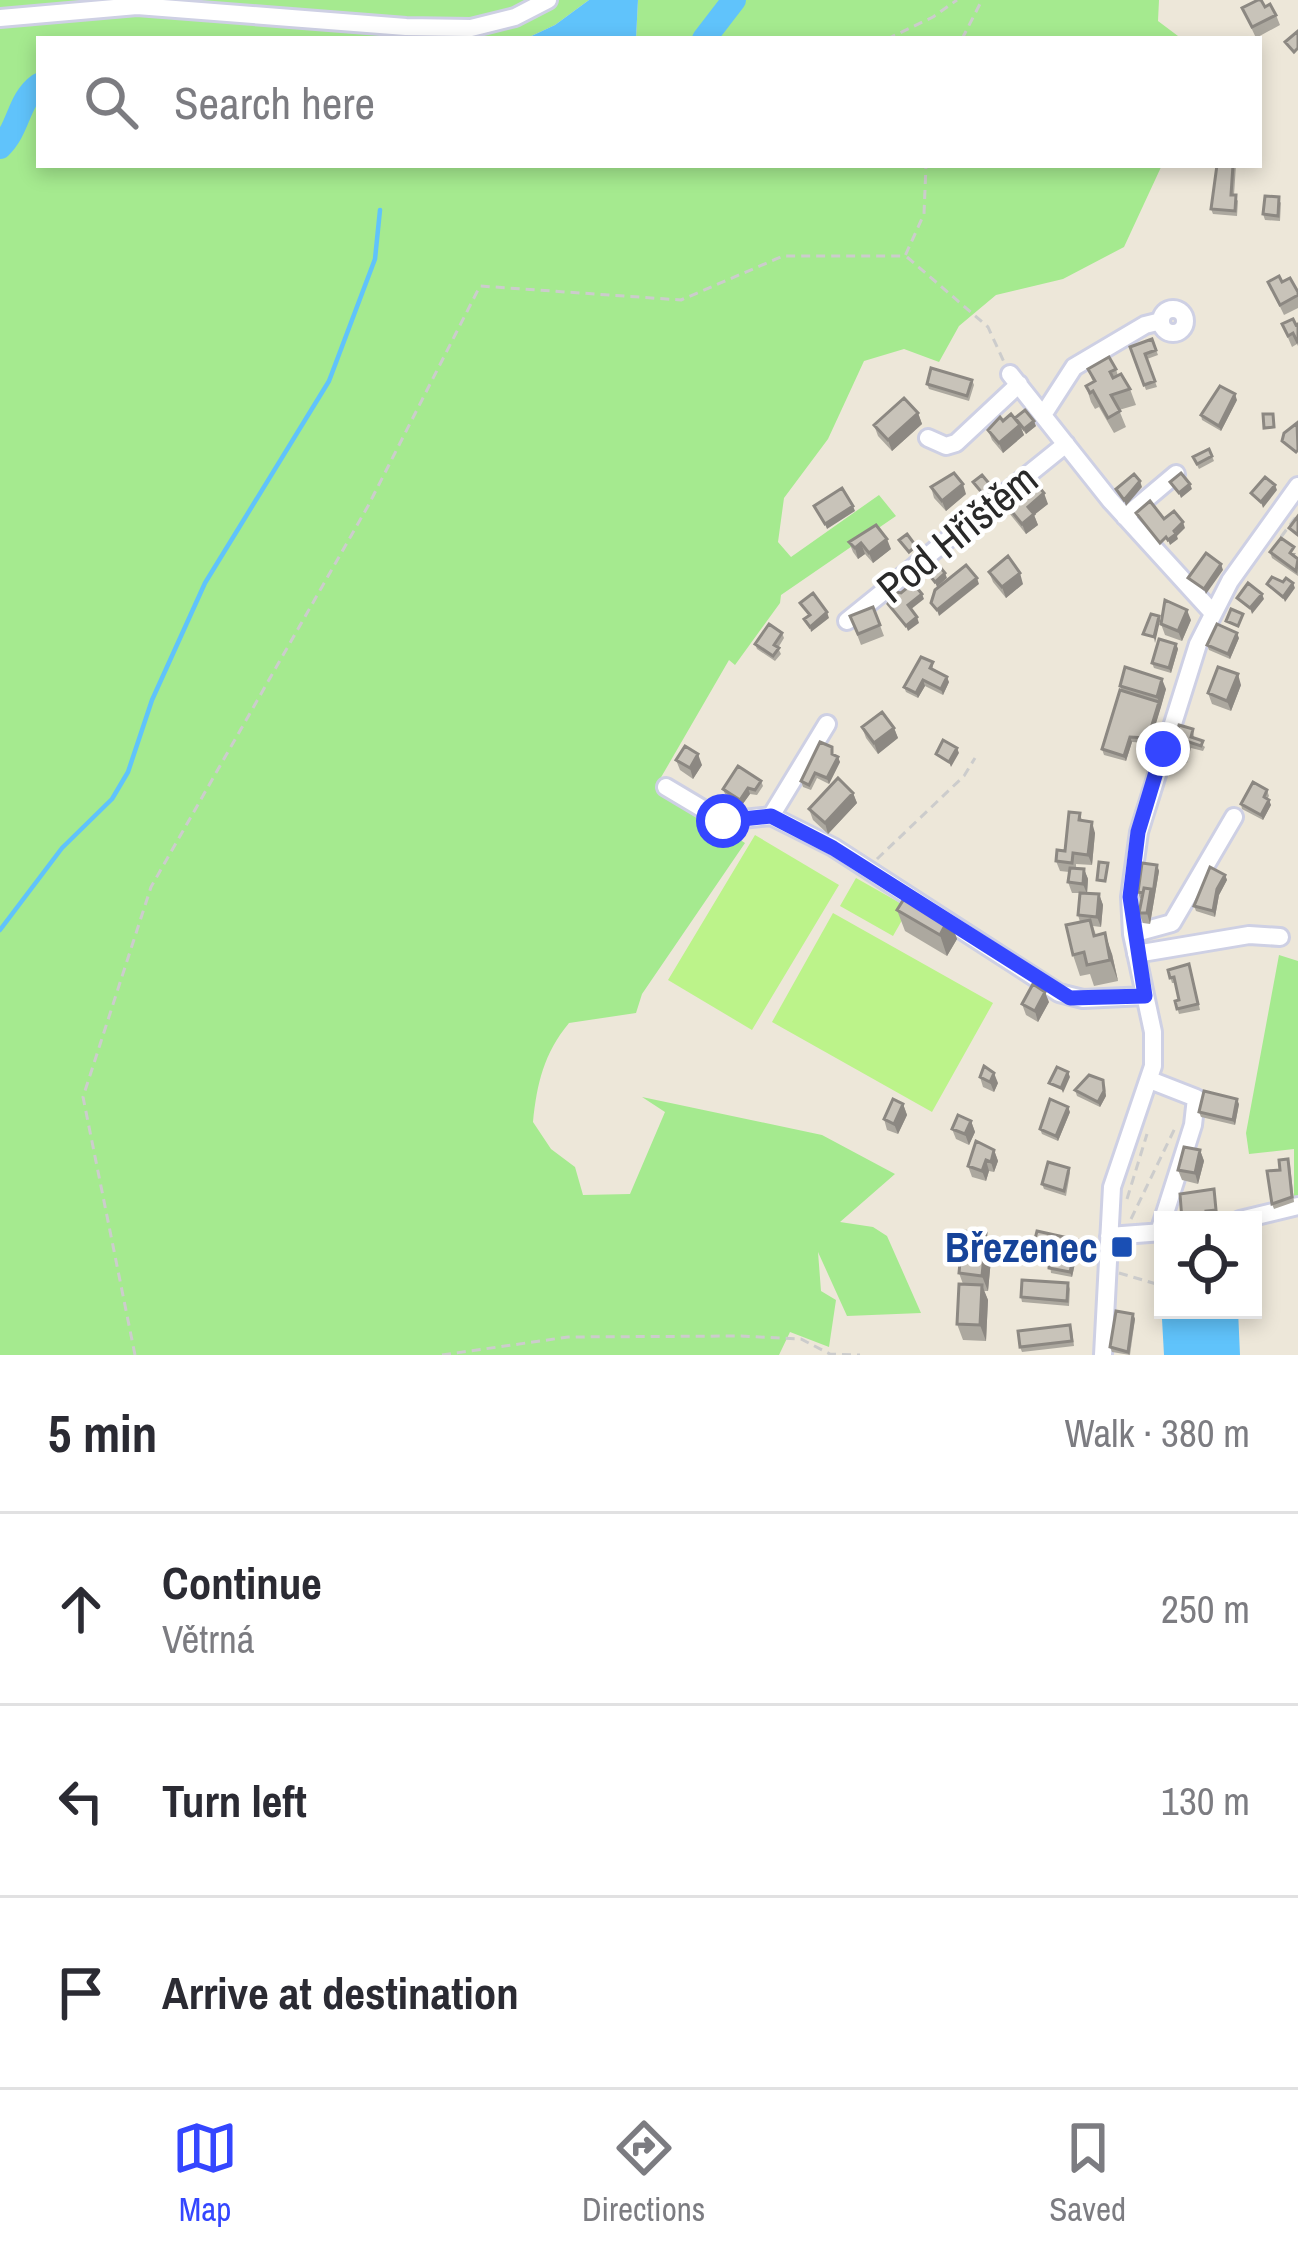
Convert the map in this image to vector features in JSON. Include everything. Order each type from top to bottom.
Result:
[{"type":"street","points":[[0,18],[137,6],[471,28],[514,17],[548,0]]},
{"type":"street","points":[[1042,415],[1074,367],[1145,325],[1161,321]]},
{"type":"street","points":[[928,438],[946,446],[956,442],[1014,379]]},
{"type":"street","name":"Pod Hřištěm","points":[[1014,379],[1125,517],[1213,613]]},
{"type":"street","name":"Pod Hřištěm","points":[[848,621],[1066,444]]},
{"type":"street","points":[[1125,517],[1177,474]]},
{"type":"street","points":[[1103,1355],[1117,1163],[1150,1080],[1155,1047],[1132,934],[1130,897],[1138,832],[1184,681],[1213,613],[1250,550],[1298,487]]},
{"type":"street","points":[[771,816],[827,724]]},
{"type":"street","points":[[666,787],[723,821],[771,816],[867,869],[1070,998],[1145,996]]},
{"type":"street","points":[[1132,934],[1172,923],[1234,818]]},
{"type":"street","points":[[1136,954],[1249,935],[1280,937]]},
{"type":"street","points":[[1150,1080],[1195,1095],[1193,1125],[1167,1211]]},
{"type":"street","points":[[1262,1215],[1298,1206]]},
{"type":"street","points":[[1109,1236],[1154,1233]]},
{"type":"path","points":[[892,36],[957,0]]},
{"type":"path","points":[[964,36],[982,0]]},
{"type":"path","points":[[905,256],[924,214],[926,168]]},
{"type":"path","points":[[135,1355],[83,1097],[151,887],[368,506],[480,286],[681,299],[783,256],[905,256],[988,327],[1014,379]]},
{"type":"path","points":[[867,869],[964,776],[975,758]]},
{"type":"path","points":[[1123,1222],[1136,1211],[1195,1095]]},
{"type":"path","points":[[1107,1270],[1154,1283]]},
{"type":"path","points":[[442,1355],[568,1337],[741,1336],[801,1339],[830,1354],[860,1355]]},
{"type":"green space","points":[[0,0],[589,0],[531,36],[36,36],[36,168],[1161,168],[1124,247],[1063,279],[996,295],[959,326],[939,362],[904,349],[864,361],[828,439],[784,498],[778,542],[791,557],[879,495],[896,516],[781,595],[735,665],[729,660],[656,786],[745,843],[642,994],[636,1013],[569,1023],[548,1057],[537,1094],[533,1122],[551,1149],[575,1167],[583,1195],[630,1194],[665,1112],[642,1097],[822,1135],[895,1174],[840,1222],[873,1227],[887,1236],[921,1313],[847,1316],[818,1252],[821,1291],[836,1300],[829,1347],[790,1332],[779,1355],[0,1355]]},
{"type":"green space","points":[[638,0],[1159,0],[1158,21],[1178,36],[636,36]]},
{"type":"green space","points":[[755,835],[839,885],[752,1030],[668,980]]},
{"type":"green space","points":[[856,878],[909,908],[893,936],[840,906]]},
{"type":"green space","points":[[833,913],[993,1003],[932,1112],[772,1022]]},
{"type":"green space","points":[[1279,955],[1298,961],[1298,1198],[1294,1202],[1294,1149],[1249,1154],[1246,1133]]},
{"type":"water","points":[[589,0],[638,0],[636,36],[531,36]]},
{"type":"water","points":[[1162,1319],[1238,1319],[1240,1355],[1164,1355]]},
{"type":"building","points":[[1258,0],[1265,7],[1270,4],[1276,15],[1252,27],[1242,8]]},
{"type":"building","points":[[1298,31],[1298,48],[1294,52],[1285,42]]},
{"type":"building","points":[[1217,168],[1233,168],[1235,211],[1211,209]]},
{"type":"building","points":[[1265,196],[1279,197],[1278,216],[1263,214]]},
{"type":"building","points":[[1279,276],[1282,282],[1290,278],[1298,292],[1280,305],[1268,282]]},
{"type":"building","points":[[1293,319],[1298,324],[1298,343],[1282,324]]},
{"type":"building","points":[[1152,339],[1156,350],[1145,354],[1155,381],[1144,385],[1130,347]]},
{"type":"building","points":[[1109,357],[1116,369],[1110,372],[1113,378],[1121,374],[1130,389],[1111,395],[1120,411],[1108,418],[1086,386],[1095,381],[1088,369]]},
{"type":"building","points":[[931,368],[972,380],[967,396],[927,384]]},
{"type":"building","points":[[1220,386],[1235,394],[1219,426],[1201,415]]},
{"type":"building","points":[[904,398],[918,413],[888,440],[874,425]]},
{"type":"building","points":[[1025,410],[1034,421],[1024,429],[1015,418]]},
{"type":"building","points":[[1011,414],[1020,425],[999,443],[988,430],[1000,417],[1003,421]]},
{"type":"building","points":[[1263,414],[1273,414],[1274,427],[1264,428]]},
{"type":"building","points":[[1297,423],[1298,450],[1296,452],[1282,441]]},
{"type":"building","points":[[1209,449],[1212,456],[1197,464],[1193,457]]},
{"type":"building","points":[[954,473],[963,484],[942,501],[931,487]]},
{"type":"building","points":[[1181,473],[1190,484],[1179,493],[1170,482]]},
{"type":"building","points":[[1134,474],[1140,481],[1124,500],[1116,489]]},
{"type":"building","points":[[982,475],[992,487],[983,494],[973,482]]},
{"type":"building","points":[[1030,476],[1044,493],[1028,507],[1034,514],[1022,524],[1001,498],[1013,488],[1016,492]]},
{"type":"building","points":[[1265,477],[1275,485],[1261,502],[1251,493]]},
{"type":"building","points":[[842,488],[853,506],[825,524],[814,506]]},
{"type":"building","points":[[1150,501],[1164,519],[1174,511],[1183,522],[1176,534],[1160,543],[1136,513]]},
{"type":"building","points":[[876,525],[887,539],[869,553],[861,543],[855,548],[849,542]]},
{"type":"building","points":[[907,534],[916,546],[909,552],[899,540]]},
{"type":"building","points":[[1281,538],[1294,547],[1290,553],[1298,559],[1296,571],[1270,552]]},
{"type":"building","points":[[1206,553],[1221,564],[1204,589],[1188,578]]},
{"type":"building","points":[[1008,556],[1020,573],[1002,587],[989,572]]},
{"type":"building","points":[[936,562],[945,573],[935,582],[926,571]]},
{"type":"building","points":[[966,565],[977,578],[937,610],[931,603],[935,590]]},
{"type":"building","points":[[1272,577],[1293,583],[1283,597],[1267,584]]},
{"type":"building","points":[[913,583],[922,594],[908,605],[917,617],[906,626],[888,604],[896,592]]},
{"type":"building","points":[[1248,583],[1262,594],[1250,608],[1237,598]]},
{"type":"building","points":[[813,593],[827,612],[810,627],[804,619],[810,615],[800,603]]},
{"type":"building","points":[[1165,600],[1187,610],[1178,631],[1161,624]]},
{"type":"building","points":[[873,607],[880,625],[858,634],[850,616]]},
{"type":"building","points":[[1231,609],[1243,614],[1238,626],[1226,621]]},
{"type":"building","points":[[1151,614],[1159,616],[1154,637],[1143,634]]},
{"type":"building","points":[[769,624],[782,633],[773,656],[755,644]]},
{"type":"building","points":[[1217,624],[1237,633],[1228,654],[1207,645]]},
{"type":"building","points":[[1159,639],[1176,644],[1169,668],[1152,663]]},
{"type":"building","points":[[921,657],[947,677],[941,689],[923,680],[916,693],[904,687]]},
{"type":"building","points":[[1125,667],[1162,679],[1157,697],[1120,686]]},
{"type":"building","points":[[1218,667],[1238,674],[1227,701],[1208,693]]},
{"type":"building","points":[[1120,690],[1159,702],[1148,738],[1130,737],[1124,756],[1102,749]]},
{"type":"building","points":[[882,712],[894,728],[874,743],[862,727]]},
{"type":"building","points":[[1179,725],[1193,729],[1191,737],[1203,741],[1201,746],[1189,742],[1185,758],[1171,754]]},
{"type":"building","points":[[943,740],[957,748],[949,762],[936,754]]},
{"type":"building","points":[[820,742],[832,747],[832,754],[838,757],[827,778],[815,773],[809,785],[801,781]]},
{"type":"building","points":[[685,746],[698,754],[690,768],[676,760]]},
{"type":"building","points":[[738,766],[761,781],[740,800],[723,789]]},
{"type":"building","points":[[838,778],[853,793],[825,823],[809,809]]},
{"type":"building","points":[[1253,782],[1267,790],[1264,797],[1269,800],[1261,815],[1241,804]]},
{"type":"building","points":[[1069,812],[1092,822],[1088,855],[1073,853],[1072,863],[1056,861],[1057,850],[1065,851]]},
{"type":"building","points":[[1099,862],[1108,863],[1105,881],[1097,880]]},
{"type":"building","points":[[1142,863],[1157,865],[1153,894],[1144,888],[1143,893],[1138,892]]},
{"type":"building","points":[[1210,867],[1225,875],[1213,911],[1194,906]]},
{"type":"building","points":[[1070,868],[1084,869],[1083,884],[1068,882]]},
{"type":"building","points":[[1144,888],[1151,889],[1147,913],[1139,913]]},
{"type":"building","points":[[1080,893],[1099,894],[1097,917],[1078,915]]},
{"type":"building","points":[[907,894],[949,918],[940,935],[897,910]]},
{"type":"building","points":[[1090,920],[1094,936],[1105,933],[1110,960],[1087,965],[1084,952],[1073,955],[1066,925]]},
{"type":"building","points":[[1189,964],[1198,1004],[1177,1009],[1174,977],[1170,978],[1168,970]]},
{"type":"building","points":[[1033,984],[1045,992],[1035,1011],[1022,1004]]},
{"type":"building","points":[[984,1066],[994,1073],[990,1082],[980,1077]]},
{"type":"building","points":[[1057,1067],[1068,1072],[1061,1088],[1049,1083]]},
{"type":"building","points":[[1089,1075],[1103,1080],[1098,1102],[1075,1090]]},
{"type":"building","points":[[1204,1091],[1237,1099],[1233,1120],[1199,1112]]},
{"type":"building","points":[[893,1099],[903,1104],[894,1124],[884,1119]]},
{"type":"building","points":[[1050,1099],[1068,1107],[1056,1136],[1040,1129]]},
{"type":"building","points":[[958,1115],[971,1121],[965,1134],[952,1129]]},
{"type":"building","points":[[976,1141],[994,1150],[982,1171],[968,1166]]},
{"type":"building","points":[[1184,1147],[1200,1150],[1195,1173],[1178,1170]]},
{"type":"building","points":[[1288,1159],[1292,1197],[1272,1204],[1267,1171],[1280,1170],[1279,1160]]},
{"type":"building","points":[[1048,1162],[1069,1168],[1064,1191],[1042,1184]]},
{"type":"building","points":[[1214,1189],[1216,1210],[1181,1211],[1180,1194]]},
{"type":"building","points":[[963,1231],[986,1233],[982,1276],[959,1273]]},
{"type":"building","points":[[1037,1231],[1077,1240],[1070,1272],[1049,1268],[1049,1250],[1033,1247]]},
{"type":"building","points":[[1022,1280],[1068,1283],[1067,1301],[1021,1297]]},
{"type":"building","points":[[959,1284],[982,1285],[980,1325],[957,1324]]},
{"type":"building","points":[[1116,1311],[1133,1314],[1128,1352],[1110,1347]]},
{"type":"building","points":[[1070,1325],[1072,1341],[1020,1347],[1018,1331]]},
{"type":"waterway","points":[[706,36],[734,0]]},
{"type":"waterway","points":[[0,147],[36,88]]},
{"type":"waterway","points":[[0,930],[62,848],[112,799],[128,772],[152,700],[205,583],[329,381],[375,259],[380,210]]},
{"type":"place","name":"Březenec","points":[[1122,1247]]},
{"type":"route","points":[[723,821],[771,816],[833,848],[1070,998],[1145,996],[1130,897],[1138,832],[1163,749]]}]
